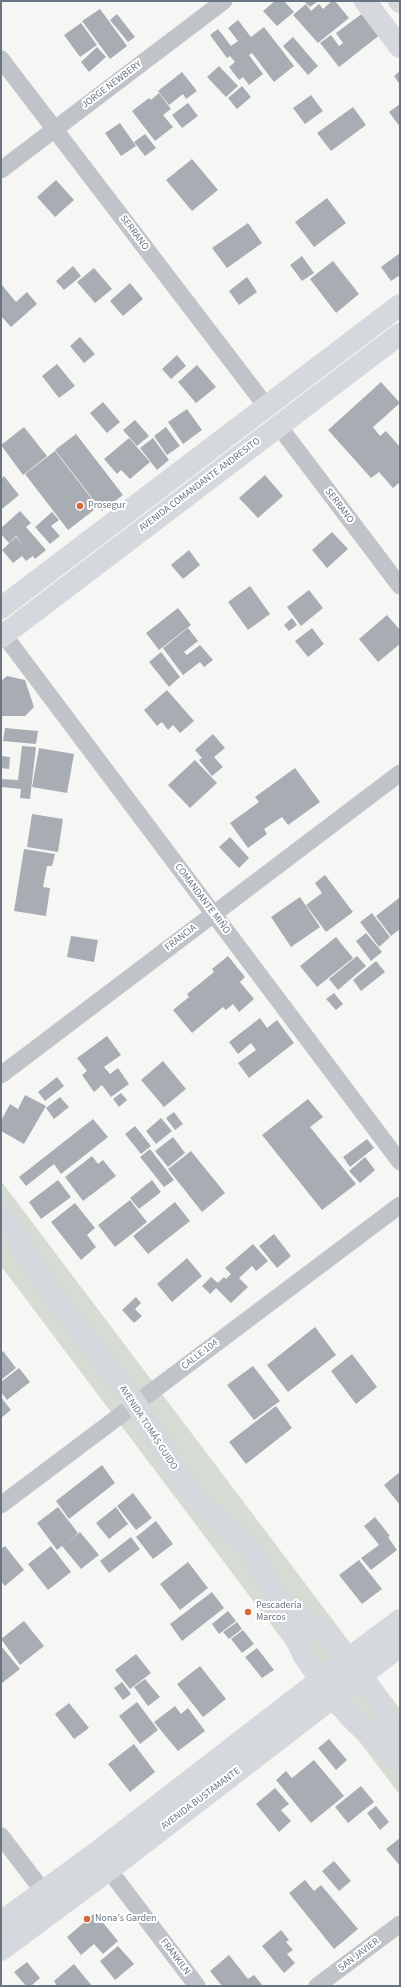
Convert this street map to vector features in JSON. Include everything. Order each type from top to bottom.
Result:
[{"type":"main road","points":[[365,1],[400,47]]},
{"type":"main road","points":[[2,606],[400,305]]},
{"type":"main road","name":"AVENIDA COMANDANTE ANDRESITO","points":[[2,636],[278,425],[400,334]]},
{"type":"main road","name":"AVENIDA TOMÁS GUIDO","points":[[1,1212],[52,1294],[136,1404],[193,1498],[251,1548],[273,1597],[304,1656],[333,1698],[356,1724],[400,1762]]},
{"type":"main road","points":[[273,1597],[328,1636],[348,1658],[362,1675],[380,1702],[400,1750]]},
{"type":"main road","name":"AVENIDA BUSTAMANTE","points":[[1,1922],[102,1848],[348,1658],[400,1620]]},
{"type":"main road","name":"AVENIDA BUSTAMANTE","points":[[1,1950],[109,1870],[400,1646]]},
{"type":"street","name":"JORGE NEWBERY","points":[[1,170],[224,1]]},
{"type":"street","name":"SERRANO","points":[[1,59],[266,406]]},
{"type":"street","name":"SERRANO","points":[[278,425],[400,586]]},
{"type":"street","name":"COMANDANTE MIÑO","points":[[2,636],[400,1162]]},
{"type":"street","name":"FRANCIA","points":[[1,1075],[400,773]]},
{"type":"street","name":"CALLE 104","points":[[1,1505],[400,1205]]},
{"type":"street","points":[[1,1836],[43,1891]]},
{"type":"street","name":"FRANKILN","points":[[109,1870],[197,1986]]},
{"type":"street","name":"SAN JAVIER","points":[[317,1986],[400,1924]]},
{"type":"shaded area","points":[[1,1181],[360,1656],[400,1626],[400,1638],[366,1664],[400,1709],[400,1795],[324,1695],[1,1937],[1,1923],[318,1687],[1,1266]]},
{"type":"building","points":[[275,1],[284,1],[294,12],[277,26],[263,11]]},
{"type":"building","points":[[304,1],[318,1],[310,7]]},
{"type":"building","points":[[332,1],[335,1],[349,18],[318,43],[293,15],[306,4],[311,11],[319,4],[323,9]]},
{"type":"building","points":[[100,9],[127,46],[110,59],[82,21]]},
{"type":"building","points":[[367,10],[381,34],[339,67],[320,43],[331,35],[339,46],[343,43],[336,33]]},
{"type":"building","points":[[117,14],[135,37],[128,42],[110,20]]},
{"type":"building","points":[[238,20],[251,37],[264,27],[294,66],[274,82],[252,53],[249,55],[263,74],[249,85],[243,77],[239,80],[229,67],[235,62],[230,56],[227,58],[210,35],[218,29],[231,46],[238,41],[228,28]]},
{"type":"building","points":[[81,23],[97,45],[80,57],[64,35]]},
{"type":"building","points":[[293,37],[318,66],[308,75],[283,46]]},
{"type":"building","points":[[97,47],[106,57],[89,72],[81,62]]},
{"type":"building","points":[[219,66],[238,86],[226,97],[207,77]]},
{"type":"building","points":[[400,71],[400,85],[394,76]]},
{"type":"building","points":[[182,72],[197,91],[186,99],[183,94],[169,105],[158,91]]},
{"type":"building","points":[[242,86],[251,97],[237,109],[228,98]]},
{"type":"building","points":[[159,93],[171,109],[163,115],[173,127],[155,141],[132,111],[149,98],[151,100]]},
{"type":"building","points":[[311,95],[323,111],[305,124],[293,108]]},
{"type":"building","points":[[188,103],[198,116],[182,128],[172,115]]},
{"type":"building","points":[[400,104],[400,127],[389,112]]},
{"type":"building","points":[[353,107],[366,125],[331,151],[317,133]]},
{"type":"building","points":[[120,123],[136,146],[121,156],[105,133]]},
{"type":"building","points":[[145,134],[156,148],[145,156],[134,142]]},
{"type":"building","points":[[192,159],[218,190],[192,211],[166,180]]},
{"type":"building","points":[[56,180],[74,200],[55,217],[37,197]]},
{"type":"building","points":[[327,198],[346,223],[314,247],[295,222]]},
{"type":"building","points":[[248,223],[262,243],[227,268],[212,248]]},
{"type":"building","points":[[400,253],[400,275],[391,281],[381,267]]},
{"type":"building","points":[[302,256],[314,273],[302,281],[290,265]]},
{"type":"building","points":[[333,261],[359,294],[336,313],[310,279]]},
{"type":"building","points":[[73,266],[81,276],[64,290],[56,281]]},
{"type":"building","points":[[94,268],[112,289],[95,303],[77,282]]},
{"type":"building","points":[[247,277],[257,292],[239,305],[229,291]]},
{"type":"building","points":[[130,283],[143,299],[123,316],[110,301]]},
{"type":"building","points":[[1,284],[16,302],[27,292],[37,304],[11,327],[1,316]]},
{"type":"building","points":[[80,337],[95,354],[84,363],[70,346]]},
{"type":"building","points":[[177,355],[186,366],[171,379],[162,369]]},
{"type":"building","points":[[57,364],[75,386],[59,398],[42,376]]},
{"type":"building","points":[[197,365],[216,387],[196,403],[178,382]]},
{"type":"building","points":[[381,382],[400,403],[373,427],[380,436],[386,431],[400,447],[400,482],[393,488],[379,472],[371,478],[328,430]]},
{"type":"building","points":[[103,402],[120,422],[107,433],[90,413]]},
{"type":"building","points":[[187,409],[202,430],[183,444],[168,422]]},
{"type":"building","points":[[135,420],[149,436],[137,446],[123,430]]},
{"type":"building","points":[[24,427],[47,456],[23,475],[1,445]]},
{"type":"building","points":[[166,427],[180,446],[167,455],[154,436]]},
{"type":"building","points":[[76,434],[123,495],[102,511],[55,450]]},
{"type":"building","points":[[129,438],[150,462],[130,479],[121,470],[117,474],[104,459]]},
{"type":"building","points":[[153,438],[169,460],[157,470],[140,448]]},
{"type":"building","points":[[55,451],[98,507],[68,530],[25,474]]},
{"type":"building","points":[[265,475],[283,496],[258,518],[239,498]]},
{"type":"building","points":[[4,476],[19,495],[2,509],[1,479]]},
{"type":"building","points":[[20,511],[31,523],[26,527],[46,550],[35,559],[33,556],[26,561],[22,556],[13,563],[2,550],[16,537],[25,547],[16,536],[9,543],[1,534],[1,528]]},
{"type":"building","points":[[52,512],[59,520],[51,526],[60,536],[50,544],[35,527]]},
{"type":"building","points":[[332,532],[348,549],[327,568],[312,550]]},
{"type":"building","points":[[189,550],[200,565],[183,579],[171,565]]},
{"type":"building","points":[[250,586],[270,614],[248,630],[228,602]]},
{"type":"building","points":[[309,590],[323,608],[301,626],[287,607]]},
{"type":"building","points":[[178,608],[191,625],[159,650],[146,633]]},
{"type":"building","points":[[387,615],[400,630],[400,644],[378,662],[359,639]]},
{"type":"building","points":[[292,618],[297,625],[289,631],[284,625]]},
{"type":"building","points":[[188,628],[198,641],[184,652],[187,655],[200,645],[213,660],[204,667],[200,662],[183,675],[163,648]]},
{"type":"building","points":[[312,628],[324,644],[308,657],[295,641]]},
{"type":"building","points":[[161,652],[180,677],[169,687],[149,662]]},
{"type":"building","points":[[7,676],[25,680],[34,707],[25,716],[1,716],[1,681]]},
{"type":"building","points":[[167,690],[194,721],[180,733],[173,725],[168,730],[162,722],[157,726],[144,710]]},
{"type":"building","points":[[5,728],[38,731],[36,744],[3,741]]},
{"type":"building","points":[[213,734],[225,748],[214,757],[223,767],[212,776],[199,760],[202,758],[195,750]]},
{"type":"building","points":[[22,746],[36,747],[30,799],[20,798],[21,789],[1,787],[1,779],[18,780]]},
{"type":"building","points":[[39,748],[74,754],[67,793],[32,787]]},
{"type":"building","points":[[1,756],[10,757],[9,769],[1,768]]},
{"type":"building","points":[[195,760],[217,783],[190,808],[168,785]]},
{"type":"building","points":[[295,768],[320,802],[288,825],[282,817],[264,829],[267,834],[248,848],[230,823],[259,802],[255,797]]},
{"type":"building","points":[[32,814],[63,819],[58,852],[27,847]]},
{"type":"building","points":[[230,837],[249,858],[239,868],[219,847]]},
{"type":"building","points":[[24,849],[55,854],[52,866],[47,866],[43,887],[50,888],[46,916],[14,911]]},
{"type":"building","points":[[325,875],[353,912],[326,932],[306,905],[322,893],[315,883]]},
{"type":"building","points":[[300,897],[320,927],[291,947],[271,917]]},
{"type":"building","points":[[399,898],[400,929],[391,936],[376,916]]},
{"type":"building","points":[[372,913],[390,937],[379,947],[360,922]]},
{"type":"building","points":[[366,933],[382,952],[371,961],[356,941]]},
{"type":"building","points":[[71,936],[98,940],[94,962],[67,957]]},
{"type":"building","points":[[336,937],[353,958],[317,987],[300,966]]},
{"type":"building","points":[[228,956],[245,977],[240,982],[254,999],[239,1012],[233,1004],[226,1010],[223,1007],[192,1033],[173,1010],[189,997],[187,994],[214,972],[212,969]]},
{"type":"building","points":[[357,956],[366,966],[338,990],[329,979]]},
{"type":"building","points":[[376,961],[385,972],[361,991],[353,980]]},
{"type":"building","points":[[334,993],[343,1004],[336,1010],[326,999]]},
{"type":"building","points":[[260,1018],[267,1028],[277,1020],[294,1043],[249,1078],[238,1063],[256,1050],[251,1043],[238,1054],[229,1042]]},
{"type":"building","points":[[107,1036],[121,1055],[104,1067],[110,1074],[118,1068],[129,1084],[111,1097],[102,1085],[94,1092],[82,1075],[87,1071],[77,1058]]},
{"type":"building","points":[[163,1061],[186,1089],[164,1107],[141,1080]]},
{"type":"building","points":[[57,1077],[64,1086],[45,1101],[38,1092]]},
{"type":"building","points":[[121,1093],[127,1100],[119,1107],[113,1099]]},
{"type":"building","points":[[25,1095],[46,1106],[24,1144],[1,1131],[1,1121],[10,1104],[18,1109]]},
{"type":"building","points":[[60,1097],[69,1107],[54,1119],[46,1108]]},
{"type":"building","points":[[308,1099],[323,1117],[310,1127],[356,1184],[322,1210],[262,1135]]},
{"type":"building","points":[[174,1112],[183,1124],[175,1130],[166,1118]]},
{"type":"building","points":[[161,1118],[172,1131],[156,1144],[146,1131]]},
{"type":"building","points":[[93,1119],[108,1137],[61,1174],[54,1164],[26,1186],[19,1177]]},
{"type":"building","points":[[135,1126],[151,1146],[141,1154],[125,1134]]},
{"type":"building","points":[[173,1137],[185,1153],[168,1167],[155,1151]]},
{"type":"building","points":[[367,1139],[374,1148],[350,1167],[343,1157]]},
{"type":"building","points":[[150,1149],[174,1180],[164,1187],[140,1157]]},
{"type":"building","points":[[191,1151],[225,1193],[202,1212],[168,1169]]},
{"type":"building","points":[[92,1156],[98,1164],[103,1160],[116,1176],[83,1201],[65,1177]]},
{"type":"building","points":[[365,1157],[375,1170],[360,1183],[349,1171]]},
{"type":"building","points":[[58,1180],[71,1197],[41,1219],[29,1202]]},
{"type":"building","points":[[152,1180],[161,1192],[139,1209],[130,1198]]},
{"type":"building","points":[[130,1200],[147,1222],[115,1247],[98,1225]]},
{"type":"building","points":[[175,1202],[190,1221],[148,1254],[133,1236]]},
{"type":"building","points":[[75,1203],[95,1228],[87,1235],[96,1247],[81,1260],[51,1222]]},
{"type":"building","points":[[274,1234],[291,1256],[277,1268],[259,1246]]},
{"type":"building","points":[[253,1244],[268,1261],[256,1271],[252,1266],[239,1278],[248,1287],[231,1303],[216,1288],[210,1294],[202,1286],[211,1277],[218,1283],[224,1277],[226,1279],[231,1274],[225,1268]]},
{"type":"building","points":[[187,1258],[202,1276],[172,1302],[157,1284]]},
{"type":"building","points":[[136,1297],[141,1303],[135,1309],[142,1316],[134,1323],[122,1310]]},
{"type":"building","points":[[315,1327],[336,1355],[288,1392],[267,1365]]},
{"type":"building","points":[[3,1351],[16,1368],[1,1380],[1,1353]]},
{"type":"building","points":[[352,1354],[377,1387],[356,1404],[331,1371]]},
{"type":"building","points":[[253,1366],[280,1401],[254,1420],[227,1385]]},
{"type":"building","points":[[19,1368],[30,1382],[7,1400],[1,1392],[1,1382]]},
{"type":"building","points":[[1,1397],[11,1410],[1,1418]]},
{"type":"building","points":[[276,1406],[292,1428],[246,1464],[229,1442]]},
{"type":"building","points":[[102,1465],[115,1483],[69,1519],[56,1501]]},
{"type":"building","points":[[400,1472],[400,1505],[384,1485]]},
{"type":"building","points":[[133,1493],[152,1518],[136,1530],[117,1506]]},
{"type":"building","points":[[58,1507],[78,1533],[66,1544],[80,1532],[99,1555],[81,1569],[62,1546],[57,1550],[37,1523]]},
{"type":"building","points":[[116,1507],[128,1524],[109,1539],[96,1523]]},
{"type":"building","points":[[375,1517],[390,1536],[388,1537],[397,1550],[371,1570],[361,1558],[379,1545],[364,1526]]},
{"type":"building","points":[[156,1521],[173,1544],[153,1559],[136,1537]]},
{"type":"building","points":[[131,1537],[140,1549],[109,1573],[100,1561]]},
{"type":"building","points":[[5,1546],[24,1570],[5,1586],[1,1581],[1,1549]]},
{"type":"building","points":[[51,1546],[71,1572],[48,1590],[28,1564]]},
{"type":"building","points":[[359,1560],[382,1589],[362,1604],[339,1575]]},
{"type":"building","points":[[188,1562],[208,1588],[180,1610],[160,1584]]},
{"type":"building","points":[[212,1592],[224,1608],[182,1641],[170,1624]]},
{"type":"building","points":[[228,1611],[236,1621],[219,1634],[212,1624]]},
{"type":"building","points":[[24,1621],[44,1646],[20,1665],[1,1639]]},
{"type":"building","points":[[237,1622],[242,1629],[229,1639],[223,1632]]},
{"type":"building","points":[[243,1630],[254,1644],[242,1653],[231,1639]]},
{"type":"building","points":[[1,1646],[20,1669],[2,1683],[1,1682]]},
{"type":"building","points":[[257,1648],[274,1670],[262,1678],[245,1657]]},
{"type":"building","points":[[136,1654],[151,1673],[130,1689],[115,1670]]},
{"type":"building","points":[[200,1666],[226,1699],[203,1717],[177,1684]]},
{"type":"building","points":[[145,1679],[160,1697],[148,1706],[134,1687]]},
{"type":"building","points":[[122,1682],[131,1694],[123,1700],[114,1688]]},
{"type":"building","points":[[137,1702],[158,1730],[140,1744],[119,1716]]},
{"type":"building","points":[[69,1703],[89,1728],[74,1739],[55,1714]]},
{"type":"building","points":[[175,1706],[181,1714],[188,1708],[205,1731],[178,1751],[154,1722]]},
{"type":"building","points":[[329,1739],[347,1760],[336,1770],[318,1748]]},
{"type":"building","points":[[134,1744],[155,1772],[130,1792],[108,1764]]},
{"type":"building","points":[[314,1760],[344,1796],[311,1823],[276,1780],[286,1771],[292,1778]]},
{"type":"building","points":[[361,1786],[374,1802],[348,1823],[335,1807]]},
{"type":"building","points":[[275,1788],[289,1804],[281,1810],[291,1821],[279,1832],[256,1804]]},
{"type":"building","points":[[376,1806],[389,1822],[380,1830],[367,1813]]},
{"type":"building","points":[[400,1838],[400,1866],[386,1849]]},
{"type":"building","points":[[334,1861],[351,1881],[339,1891],[322,1871]]},
{"type":"building","points":[[305,1880],[314,1891],[321,1885],[358,1929],[334,1949],[289,1893]]},
{"type":"building","points":[[95,1913],[118,1941],[103,1954],[94,1944],[81,1955],[67,1937]]},
{"type":"building","points":[[281,1930],[289,1940],[286,1942],[293,1950],[287,1954],[295,1963],[284,1973],[262,1946]]},
{"type":"building","points":[[118,1946],[134,1964],[115,1980],[100,1961]]},
{"type":"building","points":[[229,1955],[248,1979],[254,1975],[263,1986],[222,1986],[210,1971]]},
{"type":"building","points":[[27,1962],[40,1978],[31,1986],[26,1986],[14,1972]]},
{"type":"building","points":[[74,1964],[92,1986],[57,1986],[54,1981]]},
{"type":"place","name":"Prosegur","points":[[80,506]]},
{"type":"place","name":"Pescadería Marcos","points":[[248,1612]]},
{"type":"place","name":"Nona's Garden","points":[[87,1919]]}]
